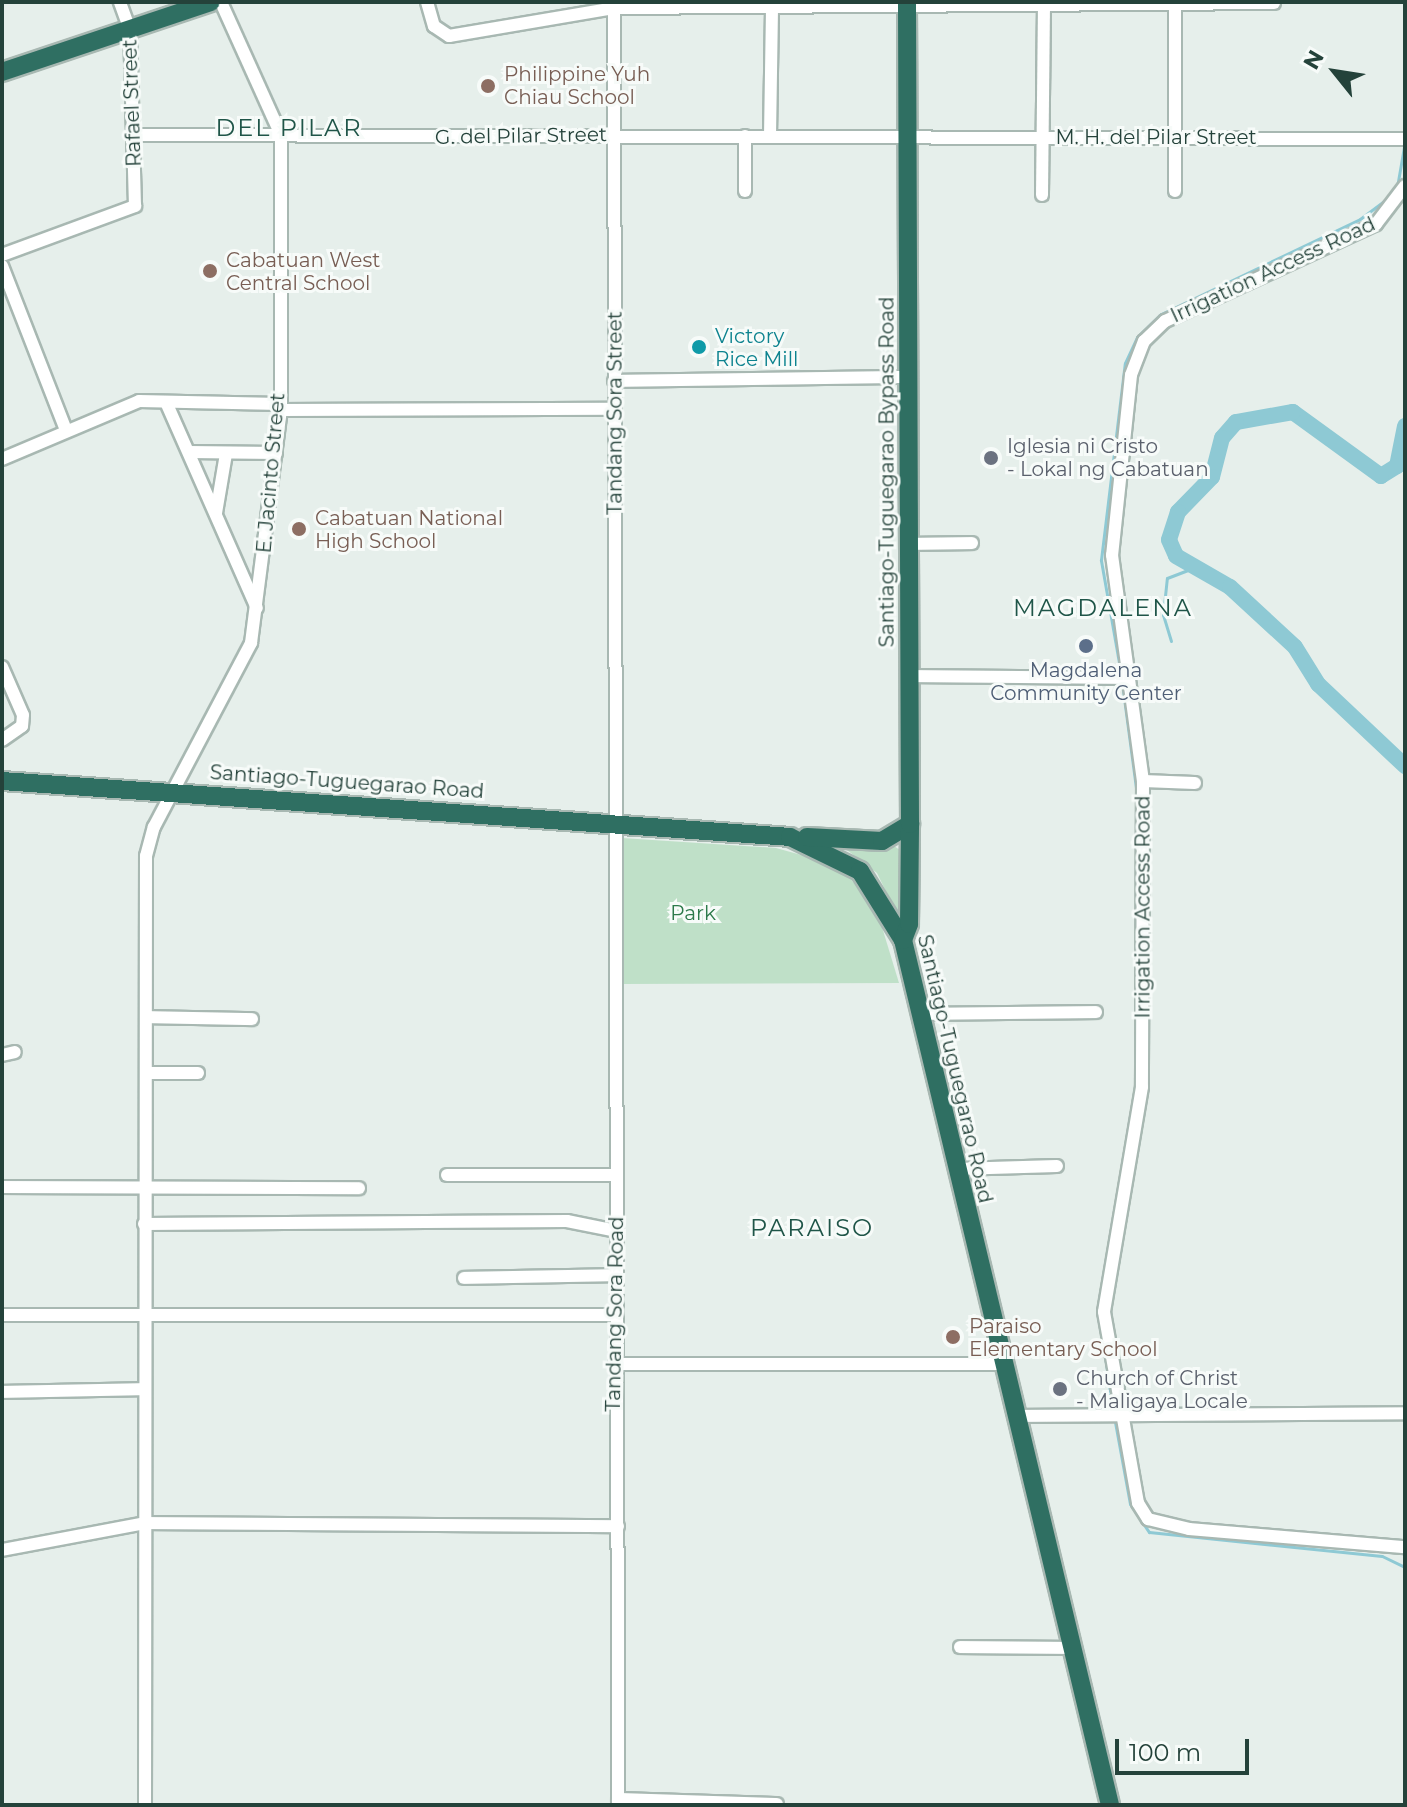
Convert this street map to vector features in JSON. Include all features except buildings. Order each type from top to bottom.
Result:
[{"type":"highway","points":[[2,72],[211,2]]},
{"type":"highway","name":"Santiago-Tuguegarao Bypass Road","points":[[903,940],[909,924],[910,824],[907,2]]},
{"type":"highway","name":"Santiago-Tuguegarao Road","points":[[2,781],[790,837],[860,871],[884,899],[903,940],[1110,1805]]},
{"type":"highway","points":[[790,837],[882,841],[910,824]]},
{"type":"street","name":"Rafael Street","points":[[2,255],[135,206],[130,30],[120,2]]},
{"type":"street","name":"E. Jacinto Street","points":[[145,1805],[146,856],[172,792],[248,650],[258,611],[280,407],[281,135],[221,2]]},
{"type":"street","points":[[427,2],[434,26],[449,36],[614,5],[1274,3]]},
{"type":"street","points":[[770,136],[772,3]]},
{"type":"street","points":[[1042,195],[1044,3]]},
{"type":"street","points":[[1175,3],[1175,191]]},
{"type":"street","name":"Tandang Sora Street","points":[[614,5],[617,824]]},
{"type":"street","name":"G. del Pilar Street","points":[[134,135],[907,138]]},
{"type":"street","points":[[745,136],[745,191]]},
{"type":"street","name":"M. H. del Pilar Street","points":[[907,138],[1405,139]]},
{"type":"street","name":"Irrigation Access Road","points":[[1405,186],[1376,224],[1178,313],[1139,349],[1112,555],[1143,781],[1141,1109],[1104,1312],[1138,1503],[1148,1519],[1189,1529],[1405,1547]]},
{"type":"street","points":[[2,266],[65,428]]},
{"type":"street","points":[[614,381],[909,377]]},
{"type":"street","points":[[2,459],[65,428],[139,401],[280,407],[615,409]]},
{"type":"street","points":[[166,402],[258,611]]},
{"type":"street","points":[[189,452],[276,453]]},
{"type":"street","points":[[216,513],[226,454]]},
{"type":"street","points":[[909,544],[972,543]]},
{"type":"street","points":[[2,667],[23,715],[22,726],[2,740]]},
{"type":"street","points":[[910,676],[1128,678]]},
{"type":"street","points":[[1143,781],[1195,783]]},
{"type":"street","name":"Tandang Sora Road","points":[[617,824],[615,1364],[618,1802]]},
{"type":"street","points":[[919,1014],[1096,1012]]},
{"type":"street","points":[[147,1017],[252,1019]]},
{"type":"street","points":[[146,1073],[198,1073]]},
{"type":"street","points":[[956,1169],[1057,1166]]},
{"type":"street","points":[[447,1175],[616,1175]]},
{"type":"street","points":[[2,1187],[359,1188]]},
{"type":"street","points":[[144,1224],[567,1221],[616,1231]]},
{"type":"street","points":[[464,1278],[617,1275]]},
{"type":"street","points":[[2,1315],[146,1310],[615,1315]]},
{"type":"street","points":[[615,1364],[1002,1364]]},
{"type":"street","points":[[2,1392],[145,1389]]},
{"type":"street","points":[[1016,1416],[1405,1413]]},
{"type":"street","points":[[2,1550],[145,1523],[618,1526]]},
{"type":"street","points":[[960,1647],[1072,1648]]},
{"type":"street","points":[[618,1802],[777,1804]]},
{"type":"green space","name":"Park","points":[[622,838],[776,848],[823,861],[850,878],[878,914],[899,983],[621,984]]},
{"type":"green space","points":[[894,846],[900,850],[901,922],[877,873],[843,847]]},
{"type":"waterway","points":[[1404,133],[1405,127]]},
{"type":"waterway","points":[[1397,187],[1404,147]]},
{"type":"waterway","points":[[1121,674],[1101,560],[1125,363],[1137,337],[1161,314],[1360,219],[1390,196]]},
{"type":"waterway","points":[[1405,426],[1397,466],[1381,476],[1293,412],[1236,422],[1222,438],[1212,477],[1178,512],[1169,540],[1176,556],[1230,587],[1295,647],[1318,684],[1405,766]]},
{"type":"waterway","points":[[1171,641],[1163,615],[1167,578],[1195,567]]},
{"type":"waterway","points":[[1122,683],[1137,795]]},
{"type":"waterway","points":[[1136,1042],[1136,1090]]},
{"type":"waterway","points":[[1099,1307],[1106,1263]]},
{"type":"waterway","points":[[1099,1314],[1112,1405]]},
{"type":"waterway","points":[[1115,1422],[1130,1504],[1149,1532],[1382,1556],[1405,1567]]},
{"type":"place","name":"Philippine Yuh Chiau School","points":[[488,86]]},
{"type":"place","name":"Cabatuan West Central School","points":[[210,271]]},
{"type":"place","name":"Victory Rice Mill","points":[[699,347]]},
{"type":"place","name":"Iglesia ni Cristo - Lokal ng Cabatuan","points":[[991,458]]},
{"type":"place","name":"Cabatuan National High School","points":[[299,529]]},
{"type":"place","name":"Magdalena Community Center","points":[[1086,646]]},
{"type":"place","name":"Paraiso Elementary School","points":[[953,1337]]},
{"type":"place","name":"Church of Christ - Maligaya Locale","points":[[1060,1389]]},
{"type":"district","name":"DEL PILAR","points":[[289,128]]},
{"type":"district","name":"MAGDALENA","points":[[1103,608]]},
{"type":"district","name":"PARAISO","points":[[812,1228]]}]
